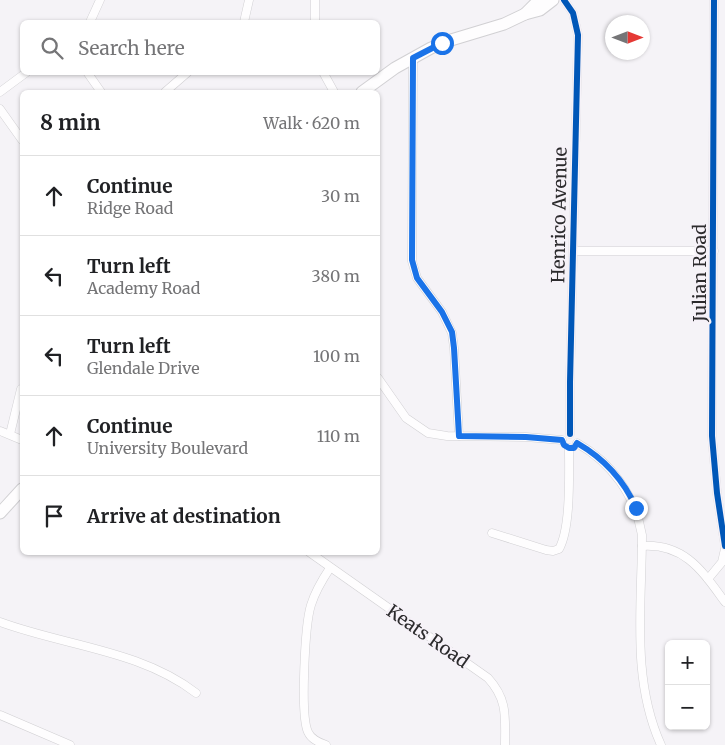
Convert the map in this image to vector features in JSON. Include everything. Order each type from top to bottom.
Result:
[{"type":"street","points":[[91,20],[100,0]]},
{"type":"street","points":[[244,20],[249,0]]},
{"type":"street","points":[[315,0],[315,20]]},
{"type":"street","points":[[525,14],[539,0]]},
{"type":"street","points":[[365,90],[413,58],[450,40],[504,24],[525,14],[540,10],[553,0]]},
{"type":"street","name":"Henrico Avenue","points":[[564,0],[573,13],[578,35],[570,434]]},
{"type":"street","name":"Julian Road","points":[[708,579],[722,562],[725,547],[717,492],[712,436],[714,0]]},
{"type":"street","points":[[413,58],[412,260],[417,278],[442,312],[452,332],[459,436]]},
{"type":"street","points":[[0,92],[23,75]]},
{"type":"street","points":[[89,75],[100,90]]},
{"type":"street","points":[[167,90],[185,75]]},
{"type":"street","points":[[324,75],[333,90]]},
{"type":"street","points":[[0,109],[20,137]]},
{"type":"street","points":[[574,251],[714,251]]},
{"type":"street","points":[[380,381],[404,416],[428,433],[438,436],[526,437],[562,440]]},
{"type":"street","points":[[10,434],[20,394]]},
{"type":"street","points":[[0,431],[20,439]]},
{"type":"street","points":[[570,434],[576,437],[577,443],[574,448],[569,448],[564,445],[562,440],[565,435],[570,434]]},
{"type":"street","points":[[577,443],[599,457],[625,487],[636,508],[640,522],[642,546],[640,634],[642,668],[649,711],[661,745]]},
{"type":"street","points":[[492,533],[546,550],[557,550],[562,544],[566,519],[569,448]]},
{"type":"street","points":[[0,513],[20,496]]},
{"type":"street","points":[[642,546],[662,547],[684,556],[696,564],[725,602]]},
{"type":"street","name":"Keats Road","points":[[313,555],[492,682],[500,693],[504,704],[505,745]]},
{"type":"street","points":[[326,745],[315,740],[306,728],[305,655],[306,632],[311,605],[330,568]]},
{"type":"street","points":[[0,622],[35,634],[115,654],[175,678],[196,693]]},
{"type":"street","points":[[0,715],[70,745]]},
{"type":"cycle path","points":[[564,0],[573,13],[578,35],[570,434]]},
{"type":"cycle path","points":[[714,0],[712,436],[717,493],[725,546]]},
{"type":"route","points":[[442,43],[413,58],[412,260],[417,278],[442,312],[452,332],[459,436],[526,437],[562,440],[565,447],[569,448],[574,448],[577,443],[599,457],[625,487],[636,508]]}]
